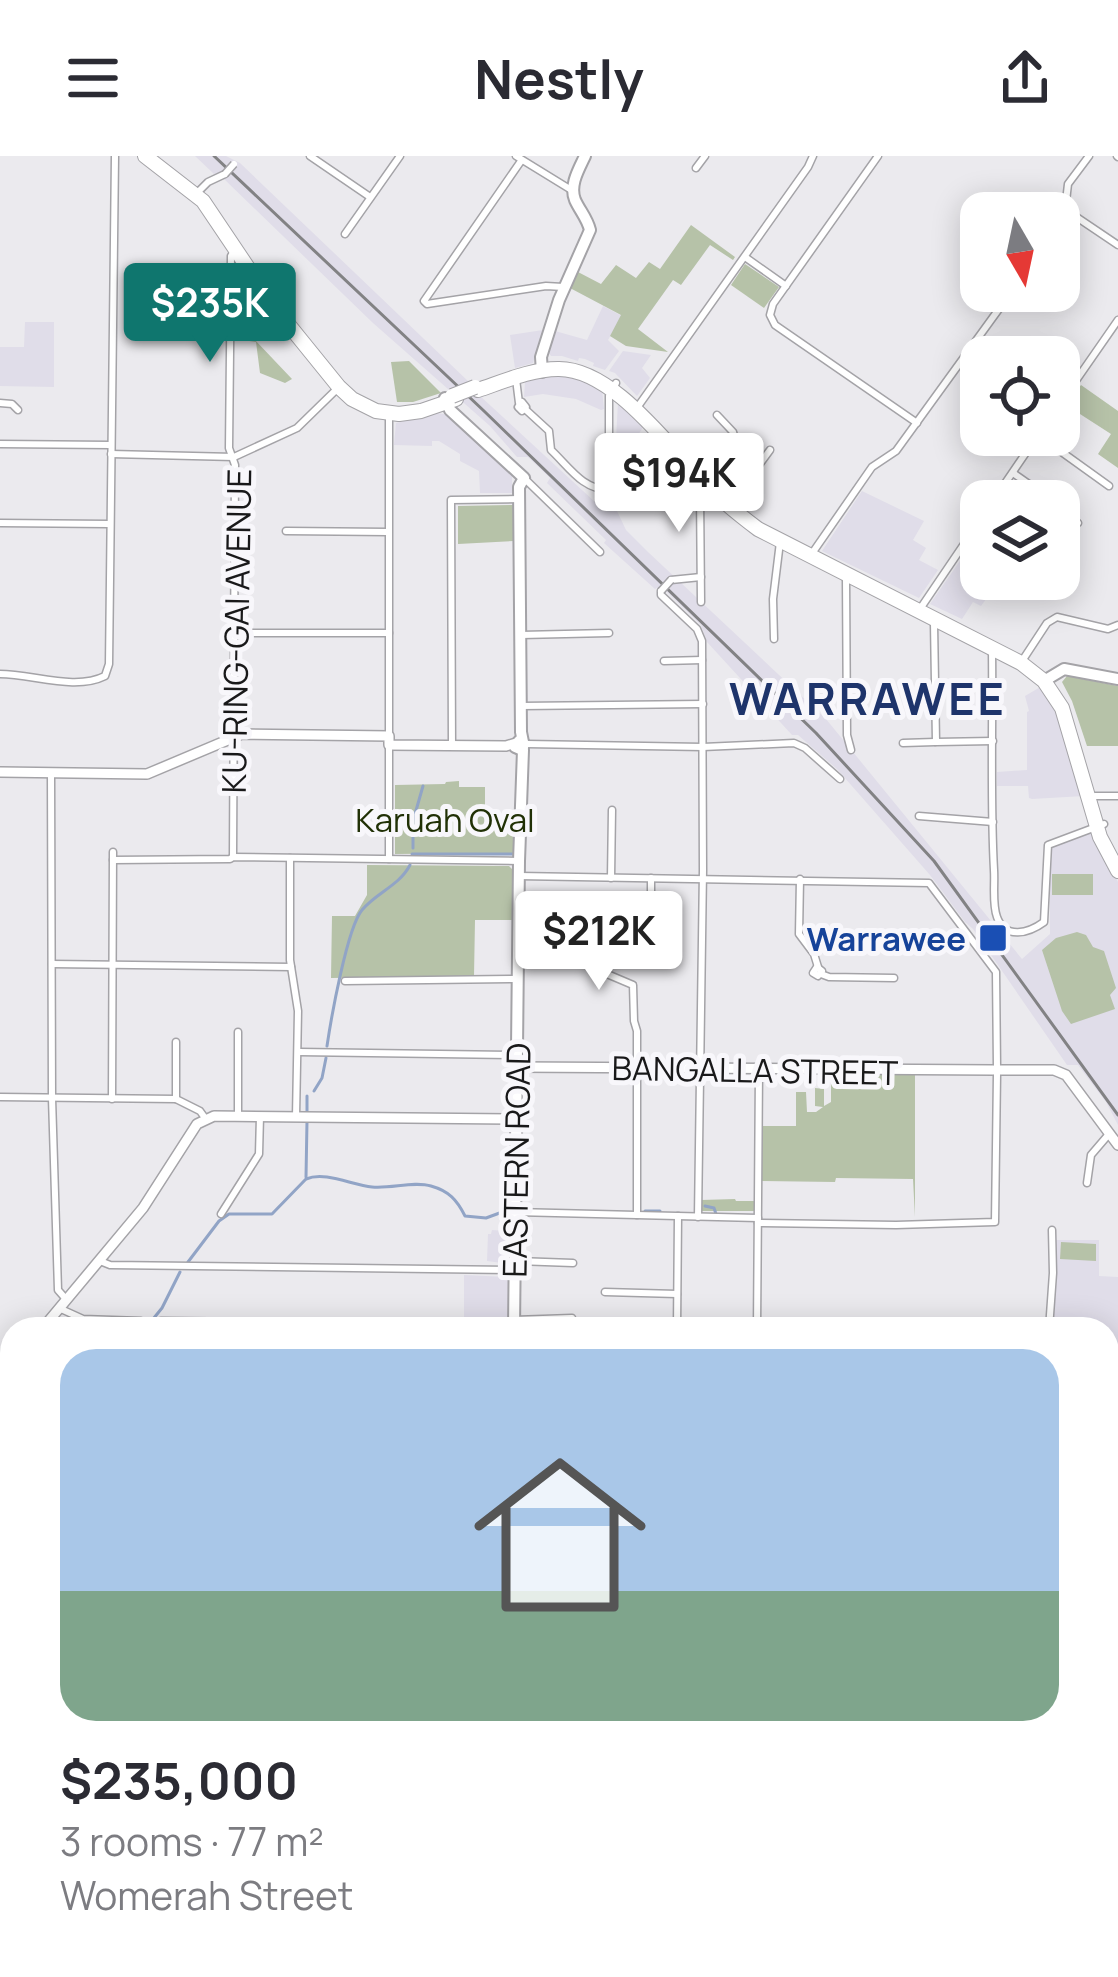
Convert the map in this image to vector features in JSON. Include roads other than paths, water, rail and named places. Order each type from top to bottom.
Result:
[{"type":"highway","points":[[145,156],[198,196],[275,308],[339,387],[367,408],[411,408],[560,364],[575,366],[639,405],[729,507],[780,542],[930,612],[1047,679],[1065,717],[1118,871]]},
{"type":"highway","points":[[155,156],[217,208],[280,304],[344,384],[389,411]]},
{"type":"highway","points":[[476,388],[542,369]]},
{"type":"highway","points":[[614,386],[707,481],[764,526],[1024,658],[1047,679],[1068,703],[1100,825],[1118,858]]},
{"type":"main road","points":[[542,369],[541,357],[563,286],[590,230],[573,191],[585,156]]},
{"type":"main road","points":[[449,399],[449,410],[524,478]]},
{"type":"main road","name":"EASTERN ROAD","points":[[514,1317],[519,485],[524,478]]},
{"type":"main road","points":[[1047,679],[1066,669],[1118,679]]},
{"type":"street","points":[[0,674],[92,681],[104,676],[109,664],[115,156]]},
{"type":"street","points":[[310,156],[370,196]]},
{"type":"street","points":[[345,234],[400,156]]},
{"type":"street","points":[[696,169],[705,156]]},
{"type":"street","points":[[639,405],[813,156]]},
{"type":"street","points":[[878,156],[773,304],[770,315],[775,325],[917,423]]},
{"type":"street","points":[[1067,192],[1089,156]]},
{"type":"street","points":[[563,286],[424,301],[518,158],[573,191]]},
{"type":"street","points":[[200,190],[225,174],[236,160]]},
{"type":"street","points":[[1080,220],[1118,245]]},
{"type":"street","points":[[0,444],[233,457],[235,256]]},
{"type":"street","points":[[744,256],[786,286]]},
{"type":"street","points":[[813,552],[872,467],[896,451],[997,312]]},
{"type":"street","points":[[1080,375],[1118,320]]},
{"type":"street","points":[[516,379],[522,406],[549,431],[550,450],[590,488],[609,490]]},
{"type":"street","points":[[609,501],[614,386]]},
{"type":"street","name":"KU-RING-GAI AVENUE","points":[[233,857],[233,457],[297,428],[339,387]]},
{"type":"street","points":[[0,404],[12,404],[18,410]]},
{"type":"street","points":[[389,411],[389,860]]},
{"type":"street","points":[[701,602],[700,493],[735,439],[717,416]]},
{"type":"street","points":[[733,502],[770,450]]},
{"type":"street","points":[[1007,480],[1024,456]]},
{"type":"street","points":[[1067,456],[1109,486]]},
{"type":"street","points":[[1012,473],[1022,480]]},
{"type":"street","points":[[524,478],[600,552]]},
{"type":"street","points":[[452,746],[452,500],[519,499]]},
{"type":"street","points":[[0,524],[109,524]]},
{"type":"street","points":[[286,531],[388,532]]},
{"type":"street","points":[[774,640],[780,542]]},
{"type":"street","points":[[936,742],[930,612],[960,557]]},
{"type":"street","points":[[846,574],[850,750]]},
{"type":"street","points":[[698,1216],[701,636],[661,591],[671,580],[700,577]]},
{"type":"street","points":[[1024,658],[1047,623],[1057,617],[1108,628],[1118,625]]},
{"type":"street","points":[[234,633],[389,633]]},
{"type":"street","points":[[521,635],[609,633]]},
{"type":"street","points":[[992,647],[997,915],[1005,928],[1015,934],[1042,924],[1048,845],[1100,825]]},
{"type":"street","points":[[664,661],[702,660]]},
{"type":"street","points":[[521,706],[703,704]]},
{"type":"street","points":[[0,772],[147,774],[242,734],[452,746],[794,743],[840,779]]},
{"type":"street","points":[[903,743],[993,741]]},
{"type":"street","points":[[51,773],[58,1290],[61,1303],[80,1317]]},
{"type":"street","points":[[1096,796],[1118,796]]},
{"type":"street","points":[[611,878],[612,810]]},
{"type":"street","points":[[919,816],[993,823]]},
{"type":"street","points":[[112,1099],[113,856],[519,861]]},
{"type":"street","points":[[290,858],[290,967],[298,1011],[296,1117]]},
{"type":"street","points":[[515,1212],[896,1225],[995,1222],[997,1070],[996,972],[929,883],[519,877]]},
{"type":"street","points":[[638,943],[651,933],[650,878]]},
{"type":"street","points":[[800,879],[799,934],[814,954],[816,973],[894,978]]},
{"type":"street","points":[[518,960],[587,961],[631,982],[638,1069],[637,1215]]},
{"type":"street","points":[[52,964],[290,967]]},
{"type":"street","points":[[345,981],[518,979]]},
{"type":"street","points":[[238,1032],[238,1116]]},
{"type":"street","points":[[176,1042],[176,1099]]},
{"type":"street","points":[[298,1052],[517,1061]]},
{"type":"street","name":"BANGALLA STREET","points":[[517,1061],[638,1069],[1054,1070],[1066,1075],[1110,1133]]},
{"type":"street","points":[[757,1317],[759,1070]]},
{"type":"street","points":[[0,1097],[176,1099],[205,1118]]},
{"type":"street","points":[[221,1214],[259,1154],[260,1116]]},
{"type":"street","points":[[51,1317],[143,1208],[205,1118],[517,1119]]},
{"type":"street","points":[[1088,1184],[1097,1145],[1110,1133],[1118,1145]]},
{"type":"street","points":[[677,1317],[678,1216]]},
{"type":"street","points":[[1050,1317],[1052,1230]]},
{"type":"street","points":[[99,1260],[110,1265],[573,1263]]},
{"type":"street","points":[[605,1292],[677,1294]]},
{"type":"waterway","points":[[413,848],[413,821],[423,786]]},
{"type":"waterway","points":[[412,854],[513,854]]},
{"type":"waterway","points":[[327,1046],[356,920],[410,865]]},
{"type":"waterway","points":[[314,1091],[326,1058]]},
{"type":"waterway","points":[[307,1096],[307,1111]]},
{"type":"waterway","points":[[306,1177],[307,1121]]},
{"type":"waterway","points":[[306,1179],[330,1177],[372,1187],[424,1185],[448,1193],[465,1216],[486,1218],[505,1211]]},
{"type":"waterway","points":[[188,1262],[219,1221],[229,1214],[272,1214],[305,1180]]},
{"type":"waterway","points":[[705,1206],[714,1208],[716,1214]]},
{"type":"waterway","points":[[645,1211],[660,1211]]},
{"type":"waterway","points":[[155,1317],[180,1272]]},
{"type":"railway","points":[[214,156],[816,733],[934,861],[1118,1115]]},
{"type":"place","name":"Warrawee","points":[[993,938]]},
{"type":"district","name":"WARRAWEE","points":[[868,698]]},
{"type":"park label","name":"Karuah Oval","points":[[445,819]]}]
